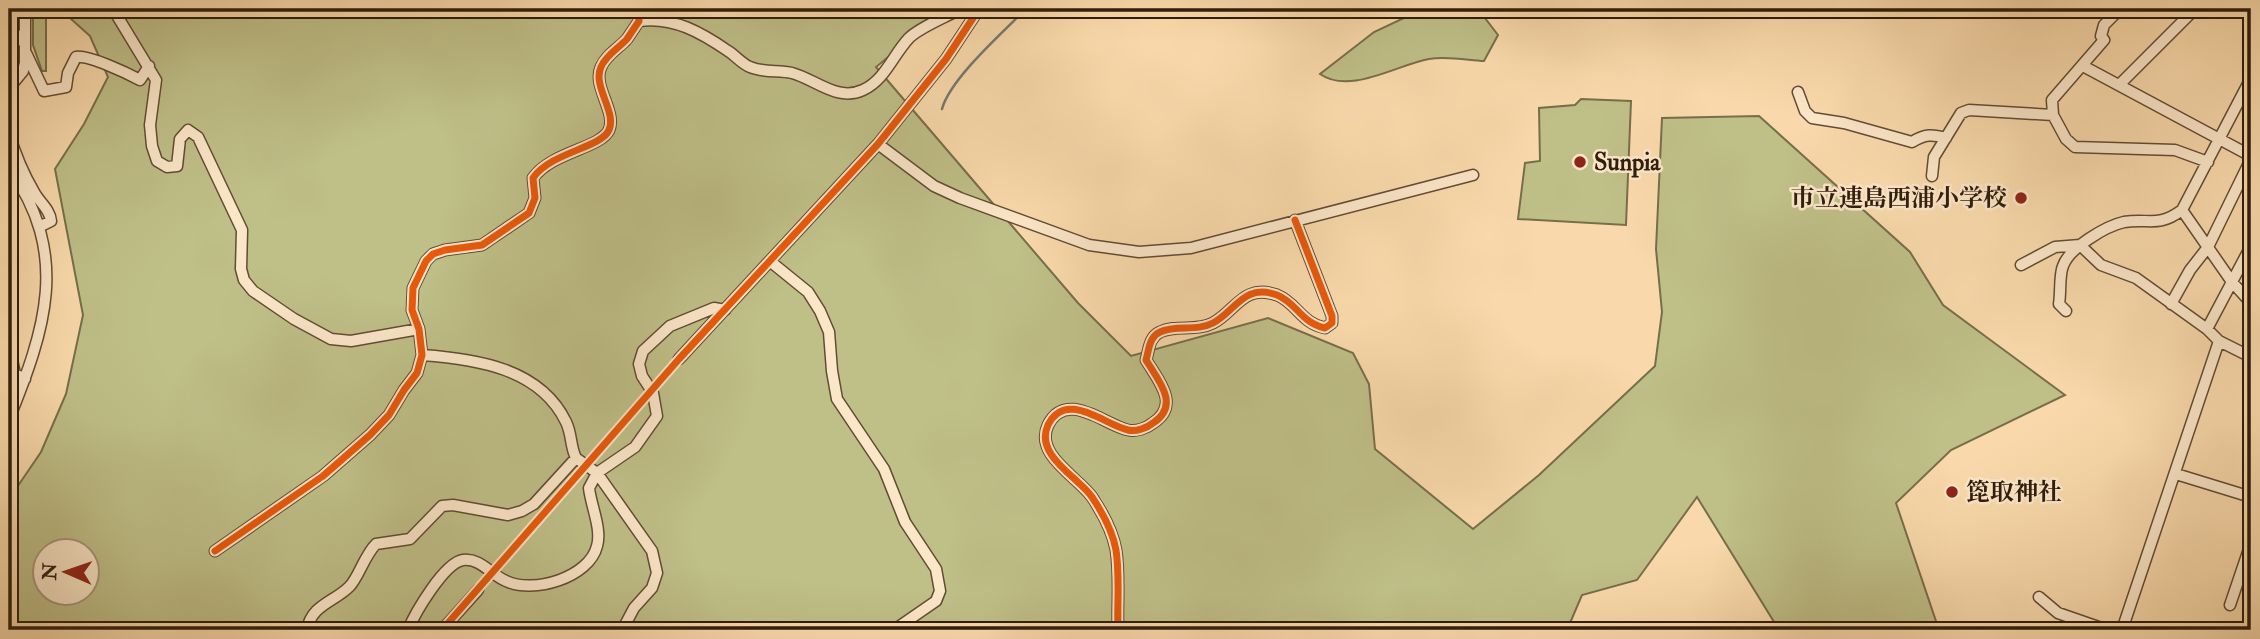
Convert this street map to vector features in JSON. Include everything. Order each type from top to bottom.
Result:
[{"type":"street","points":[[9,88],[23,71],[25,9]]},
{"type":"street","points":[[113,9],[156,80],[150,125],[157,162],[167,167],[177,166],[180,139],[188,130],[198,136],[242,230],[241,269],[244,280],[253,290],[294,319],[331,340],[351,341],[419,329]]},
{"type":"street","points":[[638,9],[639,21]]},
{"type":"street","points":[[215,551],[290,500],[370,435],[389,415],[417,373],[422,355],[419,329],[412,310],[414,288],[426,261],[433,254],[445,250],[482,245],[529,213],[535,198],[533,178],[540,169],[553,160],[601,139],[609,131],[611,122],[598,78],[600,69],[639,21],[654,19],[675,22],[730,52],[747,66],[768,73],[791,73],[834,92],[849,93],[863,90],[888,69],[909,38],[960,9]]},
{"type":"street","points":[[679,359],[878,144],[946,59],[979,9]]},
{"type":"street","points":[[2120,9],[2104,24],[2101,36],[2104,40],[2052,100],[2053,115],[2066,139],[2075,147],[2175,150],[2208,162]]},
{"type":"street","points":[[2119,85],[2189,15],[2189,9]]},
{"type":"street","points":[[9,31],[16,34],[25,49],[44,91],[66,87],[68,73],[76,57],[82,56],[116,68],[140,80],[149,66]]},
{"type":"street","points":[[2083,66],[2251,157],[2208,247],[2190,270],[2171,304]]},
{"type":"street","points":[[2066,311],[2059,304],[2061,268],[2068,255],[2110,227],[2126,222],[2160,222],[2182,210],[2251,78]]},
{"type":"street","points":[[1798,92],[1805,111],[1812,118],[1844,123],[1912,142],[1931,134],[1946,138]]},
{"type":"street","points":[[1932,176],[1934,157],[1961,113],[1969,110],[2053,115]]},
{"type":"street","points":[[9,133],[16,158],[36,196],[51,215],[51,221],[39,227]]},
{"type":"street","points":[[878,144],[934,186],[960,198],[1089,245],[1139,252],[1191,248],[1473,175]]},
{"type":"street","points":[[9,168],[29,202],[39,227],[46,272],[42,328],[9,419]]},
{"type":"street","points":[[2182,210],[2232,282],[2251,303]]},
{"type":"street","points":[[1118,630],[1116,549],[1101,512],[1090,495],[1055,460],[1048,449],[1044,438],[1048,425],[1061,412],[1081,409],[1130,431],[1147,428],[1161,418],[1167,400],[1162,381],[1146,360],[1151,340],[1160,332],[1199,328],[1213,323],[1245,296],[1264,293],[1279,296],[1313,325],[1325,328],[1332,323],[1332,316],[1295,220]]},
{"type":"street","points":[[2021,265],[2056,247],[2080,245],[2101,265],[2136,278],[2207,329],[2219,341],[2251,356]]},
{"type":"street","points":[[2207,329],[2251,246]]},
{"type":"street","points":[[771,262],[808,292],[820,311],[830,332],[837,399],[884,469],[905,522],[936,569],[940,591],[936,601],[894,630]]},
{"type":"street","points":[[408,630],[417,610],[448,569],[461,560],[475,561],[506,582],[516,584],[557,581],[576,574],[591,561],[598,544],[589,488],[597,473],[635,447],[657,416],[653,393],[642,376],[639,364],[643,351],[670,326],[714,307],[726,310]]},
{"type":"street","points":[[2122,630],[2219,341]]},
{"type":"street","points":[[9,346],[15,374],[25,379]]},
{"type":"street","points":[[422,355],[458,358],[490,365],[532,382],[551,398],[566,420],[571,449],[576,458],[597,473],[652,551],[657,573],[652,588],[634,608],[625,625],[627,630]]},
{"type":"street","points":[[307,630],[315,612],[351,586],[368,553],[376,544],[410,539],[442,506],[453,505],[508,515],[522,511],[534,504],[576,458]]},
{"type":"street","points":[[2176,474],[2251,497]]},
{"type":"street","points":[[2230,605],[2251,543]]},
{"type":"street","points":[[442,630],[478,590]]},
{"type":"street","points":[[2039,597],[2058,613],[2107,630]]},
{"type":"green space","points":[[33,9],[46,9],[46,71],[42,71],[33,45]]},
{"type":"green space","points":[[60,9],[936,9],[927,25],[876,67],[1078,303],[1131,356],[1268,318],[1353,353],[1369,384],[1375,449],[1473,529],[1539,475],[1655,366],[1662,312],[1656,249],[1662,118],[1759,116],[1910,252],[1943,305],[2065,395],[1951,450],[1896,503],[1939,630],[1779,630],[1697,497],[1637,580],[1582,595],[1567,630],[9,630],[9,499],[41,452],[66,394],[83,315],[55,169],[84,124],[108,77],[90,36]]},
{"type":"green space","points":[[1423,9],[1478,9],[1498,35],[1484,61],[1429,59],[1359,80],[1332,80],[1320,74],[1374,32]]},
{"type":"green space","points":[[1586,9],[1871,9],[1838,17],[1596,14]]},
{"type":"green space","name":"Sunpia","points":[[1581,99],[1631,101],[1626,225],[1518,219],[1525,163],[1540,161],[1539,108],[1575,105]]},
{"type":"waterway","points":[[942,109],[966,70],[1026,9]]},
{"type":"tunnel","points":[[478,590],[679,359]]},
{"type":"cycle path","points":[[215,551],[323,476],[389,415],[417,373],[422,355],[419,329],[412,310],[413,288],[426,261],[433,254],[445,250],[482,245],[529,213],[535,198],[533,178],[541,169],[604,136],[611,123],[599,74],[609,55],[627,39],[639,21],[638,9]]},
{"type":"cycle path","points":[[442,630],[679,359],[878,144],[946,59],[979,9]]},
{"type":"cycle path","points":[[1118,630],[1118,570],[1112,537],[1092,497],[1052,456],[1045,436],[1048,425],[1056,415],[1075,409],[1128,430],[1138,430],[1151,425],[1161,416],[1166,400],[1161,384],[1146,360],[1154,337],[1173,328],[1200,327],[1213,323],[1248,295],[1265,292],[1277,295],[1310,322],[1325,328],[1332,323],[1332,316],[1295,220]]},
{"type":"place","name":"Sunpia","points":[[1580,162]]},
{"type":"place","name":"市立連島西浦小学校","points":[[2021,198]]},
{"type":"place","name":"箆取神社","points":[[1952,492]]}]
